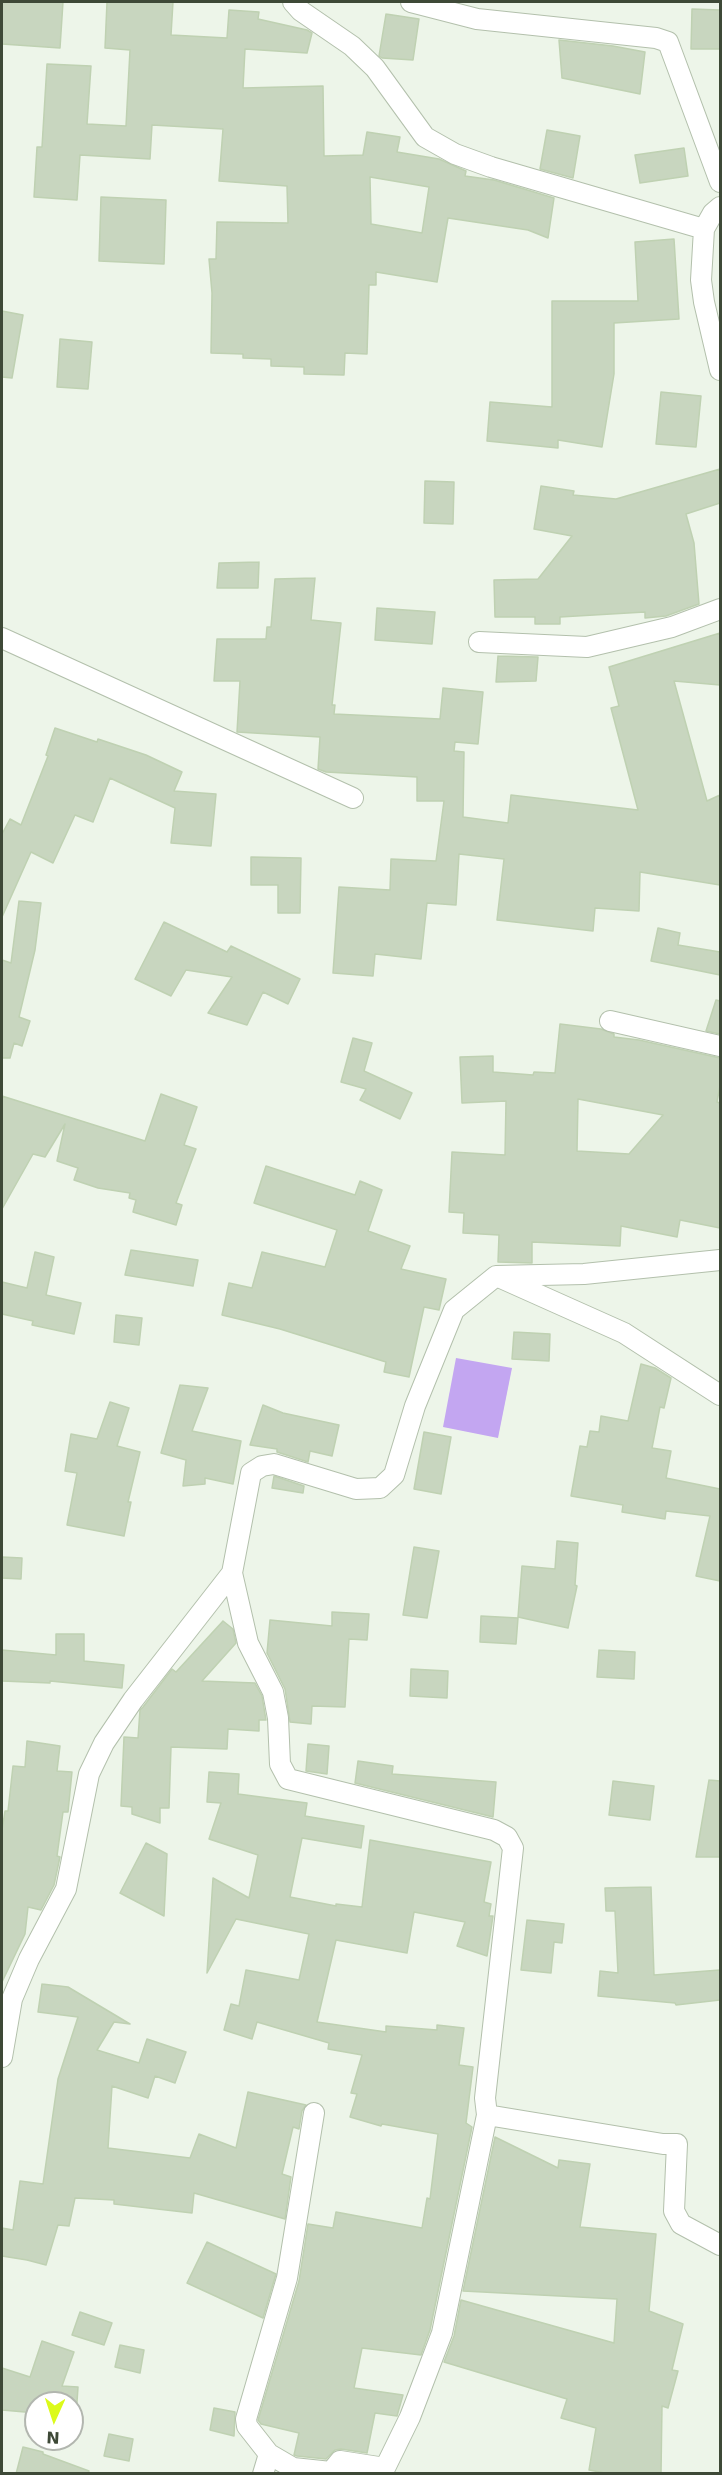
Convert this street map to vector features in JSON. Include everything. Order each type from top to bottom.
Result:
[{"type":"street","points":[[293,2],[301,11],[352,46],[375,68],[425,137],[435,143],[455,154],[490,167],[704,229]]},
{"type":"street","points":[[411,2],[477,19],[656,38],[668,42],[720,182]]},
{"type":"street","points":[[720,207],[713,213],[704,229],[701,280],[720,370]]},
{"type":"street","points":[[480,642],[587,647],[672,627],[720,609]]},
{"type":"street","points":[[2,638],[353,798]]},
{"type":"street","points":[[610,1021],[720,1046]]},
{"type":"street","points":[[314,2114],[287,2278],[246,2419],[247,2426],[269,2454],[292,2468],[331,2472],[340,2461],[385,2468],[410,2416],[442,2333],[487,2115],[485,2098],[513,1848],[507,1837],[494,1830],[288,1779],[280,1764],[278,1718],[273,1692],[248,1643],[232,1573],[251,1473],[262,1466],[274,1464],[356,1489],[380,1488],[394,1474],[415,1406],[454,1310],[496,1276],[584,1274],[720,1260]]},
{"type":"street","points":[[496,1276],[624,1333],[720,1395]]},
{"type":"street","points":[[2,2057],[12,1999],[29,1959],[66,1889],[89,1774],[104,1743],[134,1700],[232,1573]]},
{"type":"street","points":[[487,2115],[663,2144],[677,2144],[674,2211],[681,2224],[720,2246]]},
{"type":"street","points":[[263,2474],[269,2454]]},
{"type":"shaded area","points":[[456,1358],[512,1368],[498,1438],[443,1427]]},
{"type":"building","points":[[2,2],[63,2],[60,48],[2,44]]},
{"type":"building","points":[[107,2],[173,2],[171,35],[227,38],[229,10],[259,12],[258,19],[307,30],[312,33],[307,53],[245,49],[243,88],[323,86],[324,156],[363,155],[367,132],[400,137],[397,152],[439,159],[466,171],[465,176],[494,180],[554,198],[548,238],[528,230],[448,218],[437,282],[376,272],[376,285],[369,285],[367,354],[345,353],[344,375],[304,374],[304,367],[271,366],[271,359],[243,358],[243,354],[211,353],[212,293],[209,259],[216,259],[217,222],[288,223],[287,186],[219,181],[223,129],[152,125],[150,159],[80,155],[77,200],[34,197],[37,147],[42,147],[47,64],[91,66],[87,124],[126,126],[130,50],[105,48]],"holes":[[[370,177],[429,187],[422,233],[371,224]]]},
{"type":"building","points":[[692,9],[720,10],[720,49],[691,49]]},
{"type":"building","points":[[386,14],[419,19],[413,60],[379,56]]},
{"type":"building","points":[[559,40],[645,52],[640,94],[562,78]]},
{"type":"building","points":[[547,130],[580,136],[573,178],[540,169]]},
{"type":"building","points":[[684,148],[688,176],[640,183],[635,155]]},
{"type":"building","points":[[101,197],[166,200],[164,264],[99,261]]},
{"type":"building","points":[[674,239],[679,319],[614,323],[614,374],[602,447],[558,440],[558,448],[487,441],[490,402],[552,407],[552,301],[638,301],[635,242]]},
{"type":"building","points":[[2,311],[23,315],[12,378],[2,377]]},
{"type":"building","points":[[60,339],[92,342],[88,389],[57,387]]},
{"type":"building","points":[[661,392],[701,396],[696,447],[656,444]]},
{"type":"building","points":[[720,469],[720,503],[686,514],[694,543],[699,604],[666,616],[645,618],[645,612],[560,617],[560,624],[535,624],[535,617],[495,617],[494,580],[538,579],[572,536],[534,529],[541,486],[574,491],[573,495],[616,499]]},
{"type":"building","points":[[425,481],[454,482],[453,524],[424,523]]},
{"type":"building","points":[[259,562],[258,588],[217,588],[219,563]]},
{"type":"building","points":[[315,578],[311,620],[341,623],[332,705],[335,705],[334,714],[440,719],[443,688],[483,692],[478,744],[455,742],[454,751],[464,752],[463,817],[508,823],[511,795],[638,810],[611,708],[619,706],[609,667],[720,633],[720,685],[674,681],[707,801],[720,795],[720,885],[640,872],[639,911],[595,908],[593,931],[497,920],[504,859],[459,854],[456,905],[427,903],[421,959],[375,954],[373,976],[333,973],[339,887],[390,890],[391,859],[436,861],[444,801],[417,801],[417,777],[326,772],[318,769],[320,737],[237,732],[240,681],[214,681],[217,639],[266,639],[267,627],[271,627],[275,579]]},
{"type":"building","points":[[377,608],[435,612],[432,644],[375,640]]},
{"type":"building","points":[[498,656],[538,657],[536,681],[496,682]]},
{"type":"building","points":[[55,728],[146,755],[182,772],[174,791],[216,794],[211,846],[171,843],[175,808],[110,778],[93,822],[75,815],[53,863],[31,852],[2,917],[2,834],[10,819],[21,825],[48,756],[46,755]]},
{"type":"building","points":[[251,857],[301,858],[300,913],[278,913],[278,885],[251,885]]},
{"type":"building","points":[[19,901],[41,903],[35,950],[19,1017],[30,1021],[22,1046],[14,1043],[10,1058],[2,1058],[2,960],[11,963]]},
{"type":"building","points":[[164,922],[227,952],[231,946],[300,979],[288,1004],[263,992],[247,1025],[208,1013],[232,977],[186,970],[171,996],[135,979]]},
{"type":"building","points":[[658,928],[680,933],[678,945],[720,952],[720,975],[651,961]]},
{"type":"building","points":[[716,1000],[720,1001],[720,1034],[706,1031]]},
{"type":"building","points":[[560,1024],[601,1029],[614,1034],[614,1037],[639,1040],[720,1058],[720,1086],[717,1102],[720,1103],[720,1228],[680,1220],[677,1237],[621,1226],[620,1246],[532,1242],[532,1263],[498,1262],[499,1235],[463,1233],[464,1213],[449,1212],[452,1152],[505,1155],[506,1101],[462,1103],[460,1057],[493,1056],[493,1072],[533,1075],[534,1072],[555,1073]],"holes":[[[578,1099],[663,1115],[629,1154],[577,1151]]]},
{"type":"building","points":[[353,1038],[372,1043],[364,1071],[412,1093],[400,1119],[360,1100],[366,1089],[341,1082]]},
{"type":"building","points":[[161,1094],[197,1107],[184,1145],[196,1149],[176,1203],[182,1205],[176,1225],[133,1212],[136,1200],[129,1198],[130,1193],[98,1188],[74,1180],[78,1168],[57,1161],[65,1124],[45,1157],[33,1154],[2,1209],[2,1096],[145,1141]]},
{"type":"building","points":[[266,1166],[355,1195],[360,1181],[382,1190],[368,1231],[410,1246],[401,1269],[446,1279],[439,1310],[424,1307],[409,1377],[384,1372],[386,1362],[280,1329],[222,1315],[229,1283],[252,1288],[262,1252],[325,1267],[337,1230],[254,1203]]},
{"type":"building","points":[[131,1250],[198,1260],[193,1286],[125,1275]]},
{"type":"building","points":[[35,1252],[54,1257],[46,1295],[81,1303],[74,1334],[32,1325],[33,1321],[2,1314],[2,1282],[27,1288]]},
{"type":"building","points":[[116,1315],[142,1318],[139,1345],[114,1342]]},
{"type":"building","points":[[514,1332],[550,1334],[549,1361],[512,1359]]},
{"type":"building","points":[[641,1364],[655,1368],[671,1378],[664,1408],[660,1407],[652,1448],[671,1451],[666,1478],[720,1489],[720,1581],[696,1576],[710,1516],[666,1511],[665,1519],[622,1512],[623,1505],[571,1496],[580,1446],[587,1447],[590,1431],[599,1432],[601,1416],[628,1421]]},
{"type":"building","points":[[180,1385],[208,1388],[192,1431],[241,1441],[233,1484],[205,1478],[205,1484],[183,1486],[186,1460],[161,1453]]},
{"type":"building","points":[[110,1402],[129,1408],[117,1446],[140,1452],[128,1502],[131,1502],[124,1536],[67,1525],[77,1473],[65,1471],[71,1434],[97,1439]]},
{"type":"building","points":[[263,1405],[283,1413],[339,1425],[332,1456],[310,1451],[308,1462],[277,1452],[277,1449],[250,1445]]},
{"type":"building","points":[[424,1432],[451,1437],[441,1494],[414,1489]]},
{"type":"building","points":[[274,1476],[304,1486],[303,1493],[272,1488]]},
{"type":"building","points":[[557,1541],[578,1543],[575,1585],[577,1586],[568,1628],[518,1617],[522,1566],[555,1569]]},
{"type":"building","points":[[414,1547],[439,1551],[427,1618],[403,1615]]},
{"type":"building","points":[[2,1557],[22,1558],[21,1579],[2,1578]]},
{"type":"building","points":[[332,1612],[369,1614],[367,1640],[349,1639],[345,1707],[312,1706],[311,1724],[290,1722],[285,1689],[267,1653],[270,1620],[332,1626]]},
{"type":"building","points":[[481,1616],[518,1618],[516,1644],[480,1642]]},
{"type":"building","points":[[223,1621],[233,1629],[236,1643],[202,1681],[255,1683],[262,1696],[266,1720],[259,1720],[259,1731],[228,1729],[227,1749],[171,1747],[169,1808],[160,1808],[160,1823],[132,1814],[132,1807],[121,1806],[124,1737],[138,1738],[140,1710],[172,1669],[176,1672]]},
{"type":"building","points":[[56,1634],[84,1634],[84,1661],[124,1665],[122,1688],[50,1681],[50,1683],[2,1681],[2,1650],[56,1655]]},
{"type":"building","points":[[599,1650],[635,1652],[634,1679],[597,1677]]},
{"type":"building","points":[[411,1669],[448,1671],[447,1698],[410,1696]]},
{"type":"building","points":[[27,1741],[60,1746],[57,1771],[72,1772],[68,1812],[63,1812],[57,1856],[60,1857],[54,1885],[41,1910],[28,1907],[25,1934],[2,1982],[2,1830],[5,1811],[8,1811],[13,1766],[25,1767]]},
{"type":"building","points":[[308,1744],[329,1746],[327,1774],[306,1771]]},
{"type":"building","points":[[358,1761],[393,1766],[392,1774],[496,1782],[493,1817],[355,1783]]},
{"type":"building","points":[[209,1772],[239,1774],[238,1794],[307,1803],[305,1816],[364,1826],[361,1848],[302,1838],[290,1897],[336,1906],[336,1904],[362,1907],[370,1840],[491,1862],[484,1902],[491,1904],[489,1916],[493,1916],[487,1956],[457,1946],[465,1922],[414,1912],[407,1953],[336,1940],[317,2022],[386,2032],[386,2026],[437,2030],[437,2025],[464,2028],[459,2065],[473,2067],[466,2123],[472,2127],[430,2330],[421,2355],[362,2348],[354,2388],[403,2395],[397,2416],[375,2413],[367,2453],[341,2449],[335,2450],[326,2459],[297,2456],[294,2455],[299,2433],[261,2424],[258,2420],[299,2281],[308,2224],[333,2228],[336,2212],[422,2228],[427,2198],[430,2199],[438,2134],[382,2124],[381,2126],[350,2117],[357,2094],[351,2093],[362,2055],[328,2049],[329,2043],[257,2022],[252,2039],[224,2030],[231,2004],[239,2006],[246,1970],[299,1980],[309,1934],[236,1919],[207,1973],[213,1878],[249,1898],[258,1855],[209,1839],[221,1803],[207,1802]]},
{"type":"building","points":[[709,1780],[720,1781],[720,1857],[696,1857]]},
{"type":"building","points":[[613,1781],[654,1786],[650,1820],[609,1815]]},
{"type":"building","points":[[146,1843],[167,1854],[164,1916],[120,1893]]},
{"type":"building","points":[[651,1887],[654,1975],[720,1970],[720,2000],[676,2005],[675,2003],[598,1996],[600,1971],[618,1973],[615,1911],[606,1911],[605,1888]]},
{"type":"building","points":[[527,1920],[564,1924],[562,1943],[554,1942],[551,1973],[521,1970]]},
{"type":"building","points":[[42,1984],[68,1987],[130,2024],[114,2022],[97,2050],[139,2063],[147,2039],[186,2052],[175,2083],[155,2076],[148,2098],[112,2086],[108,2148],[190,2158],[199,2134],[236,2148],[248,2092],[306,2105],[302,2111],[299,2129],[293,2127],[282,2174],[291,2177],[285,2219],[194,2193],[192,2213],[114,2204],[114,2200],[75,2198],[69,2226],[58,2225],[46,2265],[2,2256],[2,2228],[13,2230],[20,2181],[43,2184],[58,2079],[78,2017],[38,2012]]},
{"type":"building","points":[[495,2137],[558,2168],[559,2160],[590,2164],[580,2227],[656,2234],[649,2311],[683,2324],[672,2370],[678,2371],[668,2408],[662,2406],[661,2474],[610,2474],[589,2470],[596,2428],[561,2418],[567,2399],[444,2362],[454,2336],[461,2300],[614,2343],[617,2299],[463,2291]]},
{"type":"building","points":[[207,2242],[276,2274],[263,2318],[187,2283]]},
{"type":"building","points":[[80,2312],[112,2323],[104,2345],[72,2335]]},
{"type":"building","points":[[42,2341],[74,2352],[62,2386],[78,2387],[78,2391],[24,2391],[24,2412],[2,2410],[2,2368],[30,2377]]},
{"type":"building","points":[[120,2345],[144,2350],[140,2373],[115,2367]]},
{"type":"building","points":[[214,2408],[235,2412],[234,2436],[210,2430]]},
{"type":"building","points":[[109,2434],[133,2439],[129,2461],[104,2456]]},
{"type":"building","points":[[23,2447],[24,2451],[43,2452],[43,2454],[89,2471],[88,2474],[16,2474]]}]
